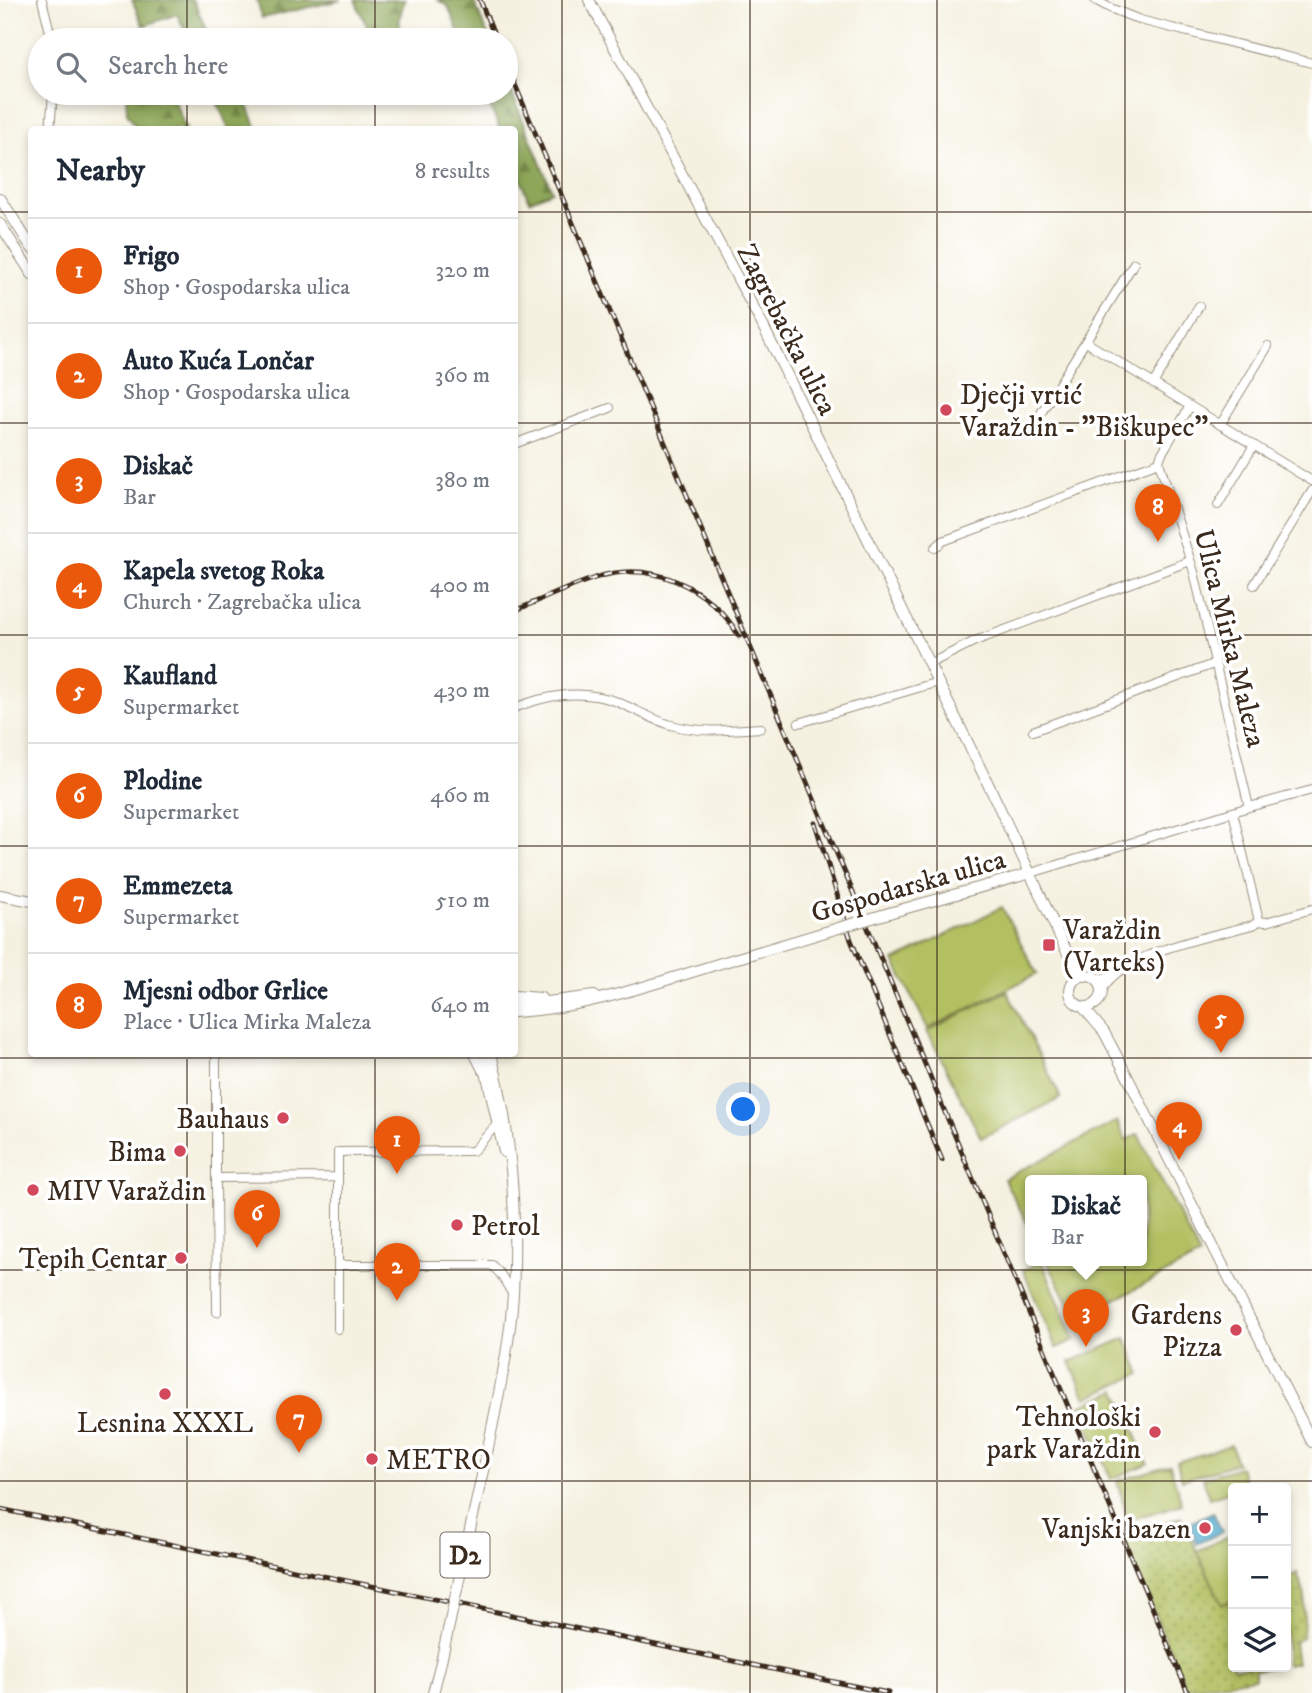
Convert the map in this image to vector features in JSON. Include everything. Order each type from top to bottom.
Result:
[{"type":"main road","name":"Zagrebačka ulica","points":[[589,0],[762,324],[1031,873],[1066,950],[1078,970],[1099,983],[1098,1011],[1104,1032],[1312,1442]]},
{"type":"main road","points":[[0,198],[28,242]]},
{"type":"main road","points":[[0,224],[28,268]]},
{"type":"main road","name":"Gospodarska ulica","points":[[518,1012],[577,1005],[1031,873]]},
{"type":"main road","points":[[0,895],[28,900]]},
{"type":"main road","name":"Zagrebačka ulica","points":[[1066,950],[1072,974],[1073,999],[1104,1032]]},
{"type":"main road","points":[[1072,986],[1077,979],[1089,977]]},
{"type":"main road","points":[[518,996],[605,997]]},
{"type":"main road","points":[[1083,1007],[1092,1006],[1100,996]]},
{"type":"main road","points":[[518,1006],[580,997]]},
{"type":"main road","points":[[518,1018],[537,1011]]},
{"type":"main road","points":[[477,1057],[489,1079]]},
{"type":"main road","name":"D2","points":[[483,1057],[499,1122],[513,1205]]},
{"type":"main road","name":"D2","points":[[433,1693],[488,1448],[502,1377],[513,1295],[513,1188],[510,1147],[493,1057]]},
{"type":"street","points":[[42,0],[49,28]]},
{"type":"street","points":[[1095,0],[1140,20],[1312,64]]},
{"type":"street","points":[[50,126],[52,105]]},
{"type":"street","points":[[1033,426],[1134,263]]},
{"type":"street","points":[[1153,383],[1199,306]]},
{"type":"street","points":[[1086,342],[1312,481]]},
{"type":"street","points":[[1220,425],[1268,346]]},
{"type":"street","points":[[934,548],[943,541],[1159,462],[1190,406]]},
{"type":"street","points":[[518,442],[610,408]]},
{"type":"street","points":[[1218,505],[1254,445]]},
{"type":"street","name":"Ulica Mirka Maleza","points":[[1159,462],[1190,561],[1249,807]]},
{"type":"street","points":[[1254,585],[1312,491]]},
{"type":"street","points":[[929,664],[975,641],[1190,561]]},
{"type":"street","points":[[1033,731],[1216,663]]},
{"type":"street","points":[[799,723],[938,682]]},
{"type":"street","points":[[518,707],[550,696],[583,694],[614,701],[667,724],[700,731],[761,728]]},
{"type":"street","name":"Gospodarska ulica","points":[[1031,873],[1312,790]]},
{"type":"street","points":[[1233,812],[1259,921]]},
{"type":"street","points":[[1100,996],[1107,982],[1116,974],[1157,951],[1259,921],[1266,922],[1312,909]]},
{"type":"street","points":[[1089,977],[1104,978],[1116,974]]},
{"type":"street","points":[[216,1057],[217,1312]]},
{"type":"street","points":[[338,1329],[338,1152],[473,1151],[499,1122]]},
{"type":"street","points":[[216,1178],[338,1177]]},
{"type":"street","points":[[338,1265],[492,1265],[513,1295]]},
{"type":"green space","points":[[132,0],[193,0],[206,28],[183,28],[177,14],[143,26]]},
{"type":"green space","points":[[257,0],[341,0],[262,18]]},
{"type":"green space","points":[[355,0],[405,0],[400,28],[368,28]]},
{"type":"green space","points":[[438,0],[473,0],[485,28],[457,28],[448,6]]},
{"type":"green space","points":[[127,105],[176,105],[185,126],[135,126],[127,113]]},
{"type":"green space","points":[[218,105],[247,105],[256,126],[228,126]]},
{"type":"green space","points":[[489,105],[517,105],[552,191],[529,201],[518,173],[518,126],[499,126]]},
{"type":"green space","points":[[1002,907],[1037,974],[928,1029],[894,961]]},
{"type":"green space","points":[[1007,991],[1061,1098],[981,1138],[927,1031]]},
{"type":"green space","points":[[1117,1121],[1126,1140],[1138,1134],[1200,1256],[1077,1319],[1050,1266],[1147,1266],[1147,1175],[1025,1175],[1025,1219],[1004,1179]]},
{"type":"green space","points":[[1032,1266],[1044,1266],[1075,1340],[1056,1348],[1023,1270]]},
{"type":"green space","points":[[1126,1338],[1141,1374],[1086,1398],[1070,1362]]},
{"type":"green space","points":[[1117,1390],[1148,1464],[1111,1479],[1080,1406]]},
{"type":"green space","points":[[1231,1445],[1237,1463],[1182,1480],[1177,1462]]},
{"type":"green space","points":[[1170,1465],[1182,1504],[1128,1520],[1117,1481]]},
{"type":"green space","points":[[1240,1467],[1245,1483],[1228,1483],[1228,1492],[1209,1498],[1203,1478]]},
{"type":"green space","points":[[1181,1517],[1222,1605],[1228,1602],[1228,1672],[1255,1672],[1255,1678],[1186,1688],[1123,1538]]},
{"type":"green space","points":[[1228,1536],[1228,1602],[1222,1605],[1197,1551]]},
{"type":"green space","points":[[1297,1573],[1305,1596],[1303,1636],[1294,1643],[1297,1663],[1291,1664],[1291,1609],[1291,1576]]},
{"type":"water","name":"Vanjski bazen","points":[[1213,1512],[1222,1532],[1197,1544],[1188,1524]]},
{"type":"railway","points":[[480,0],[491,28]]},
{"type":"railway","points":[[518,92],[1188,1693]]},
{"type":"railway","points":[[518,609],[595,578],[637,572],[658,575],[695,591],[727,619],[739,636]]},
{"type":"railway","points":[[815,823],[851,940],[942,1160]]},
{"type":"railway","points":[[0,1509],[888,1693]]},
{"type":"place","name":"Dječji vrtić Varaždin - \"Biškupec\"","points":[[946,410]]},
{"type":"place","name":"Mjesni odbor Grlice","points":[[1158,542]]},
{"type":"place","name":"Varaždin (Varteks)","points":[[1049,945]]},
{"type":"place","name":"Kaufland","points":[[1221,1053]]},
{"type":"place","name":"Bauhaus","points":[[283,1118]]},
{"type":"place","name":"Bima","points":[[180,1151]]},
{"type":"place","name":"Kapela svetog Roka","points":[[1179,1160]]},
{"type":"place","name":"Frigo","points":[[397,1174]]},
{"type":"place","name":"MIV Varaždin","points":[[33,1190]]},
{"type":"place","name":"Petrol","points":[[457,1225]]},
{"type":"place","name":"Plodine","points":[[257,1248]]},
{"type":"place","name":"Tepih Centar","points":[[181,1258]]},
{"type":"place","name":"Auto Kuća Lončar","points":[[397,1301]]},
{"type":"place","name":"Gardens Pizza","points":[[1236,1330]]},
{"type":"place","name":"Diskač","points":[[1086,1347]]},
{"type":"place","name":"Lesnina XXXL","points":[[165,1394]]},
{"type":"place","name":"Tehnološki park Varaždin","points":[[1155,1432]]},
{"type":"place","name":"Emmezeta","points":[[299,1453]]},
{"type":"place","name":"METRO","points":[[372,1459]]},
{"type":"place","name":"Vanjski bazen","points":[[1205,1528]]}]
